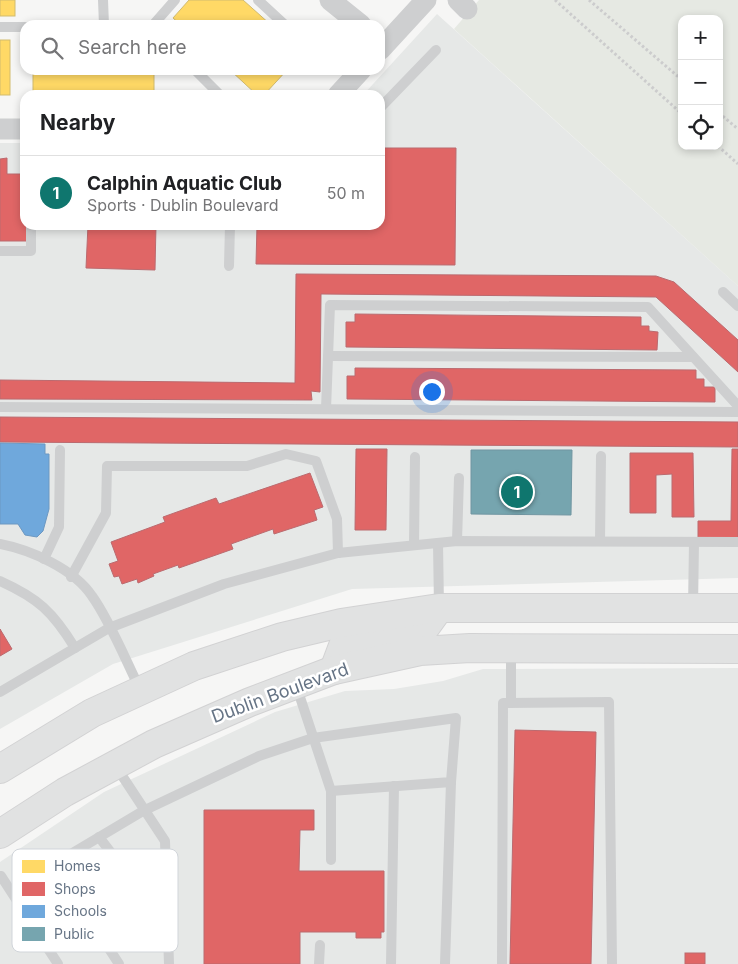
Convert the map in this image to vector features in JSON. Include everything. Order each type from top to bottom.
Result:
[{"type":"main road","points":[[334,670],[343,646],[424,628],[439,608]]},
{"type":"main road","points":[[0,769],[92,714],[194,666],[282,637],[341,623],[439,608],[738,608]]},
{"type":"main road","name":"Dublin Boulevard","points":[[0,834],[65,792],[154,744],[250,702],[334,670],[420,651],[512,648],[738,650]]},
{"type":"street","points":[[330,0],[355,20]]},
{"type":"street","points":[[385,42],[426,0]]},
{"type":"street","points":[[343,90],[356,75]]},
{"type":"street","points":[[0,129],[20,129]]},
{"type":"lane","points":[[103,0],[104,20]]},
{"type":"lane","points":[[157,20],[175,0]]},
{"type":"lane","points":[[258,0],[280,20]]},
{"type":"lane","points":[[0,27],[20,27]]},
{"type":"lane","points":[[385,103],[436,50]]},
{"type":"lane","points":[[200,75],[215,90]]},
{"type":"lane","points":[[0,251],[31,251],[31,230]]},
{"type":"lane","points":[[229,266],[230,230]]},
{"type":"lane","points":[[723,292],[738,306]]},
{"type":"lane","points":[[326,409],[330,305],[648,307],[738,406]]},
{"type":"lane","points":[[328,356],[693,356]]},
{"type":"lane","points":[[0,407],[738,412]]},
{"type":"lane","points":[[44,559],[59,527],[60,450]]},
{"type":"lane","points":[[71,577],[106,513],[107,466],[248,466],[286,454],[316,461],[337,519],[338,553]]},
{"type":"lane","points":[[600,541],[601,456]]},
{"type":"lane","points":[[414,545],[415,457]]},
{"type":"lane","points":[[457,541],[459,478]]},
{"type":"lane","points":[[0,692],[109,628],[224,584],[338,553],[457,541],[738,542]]},
{"type":"lane","points":[[694,542],[694,608]]},
{"type":"lane","points":[[438,543],[439,608]]},
{"type":"lane","points":[[0,544],[17,547],[58,565],[92,595],[141,690]]},
{"type":"lane","points":[[0,581],[27,593],[49,611],[75,648]]},
{"type":"lane","points":[[511,703],[512,648]]},
{"type":"lane","points":[[296,684],[331,791],[331,860]]},
{"type":"lane","points":[[502,964],[503,703],[609,702],[612,964]]},
{"type":"lane","points":[[79,849],[143,811],[259,756],[313,738],[456,718],[451,782],[445,964]]},
{"type":"lane","points":[[115,765],[143,811],[165,841],[165,849]]},
{"type":"lane","points":[[331,791],[451,782]]},
{"type":"lane","points":[[391,964],[394,786]]},
{"type":"lane","points":[[99,837],[108,849]]},
{"type":"lane","points":[[1,876],[12,893]]},
{"type":"lane","points":[[319,964],[320,945]]},
{"type":"lane","points":[[50,952],[58,964]]},
{"type":"lane","points":[[111,952],[119,964]]},
{"type":"path","points":[[555,0],[678,110]]},
{"type":"path","points":[[590,0],[678,77]]},
{"type":"path","points":[[723,116],[738,129]]},
{"type":"path","points":[[722,150],[738,164]]},
{"type":"shaded area","points":[[479,0],[738,0],[738,286],[454,29]]},
{"type":"shaded area","points":[[437,14],[738,286],[738,578],[352,589],[113,664],[0,729],[0,143],[20,143],[20,230],[385,230],[385,90],[368,90],[381,75],[385,75],[385,71]]},
{"type":"shaded area","points":[[738,668],[738,964],[0,964],[0,862],[12,854],[12,952],[178,952],[178,849],[19,849],[104,792],[275,712],[345,691],[394,689],[443,681],[483,669]]},
{"type":"building: Homes","points":[[0,0],[15,0],[15,16],[0,16]]},
{"type":"building: Homes","points":[[189,0],[243,0],[265,20],[175,20],[173,18]]},
{"type":"building: Homes","points":[[0,40],[10,40],[10,95],[0,95]]},
{"type":"building: Homes","points":[[33,75],[154,75],[154,90],[33,90]]},
{"type":"building: Homes","points":[[235,75],[282,75],[269,90],[252,90]]},
{"type":"building: Shops","points":[[385,148],[456,148],[455,265],[256,264],[257,230],[385,230]]},
{"type":"building: Shops","points":[[7,158],[7,174],[20,174],[20,230],[27,230],[27,241],[0,241],[0,159]]},
{"type":"building: Shops","points":[[88,230],[156,230],[155,270],[86,268]]},
{"type":"building: Shops","points":[[296,274],[656,276],[674,282],[738,340],[738,372],[656,297],[321,294],[320,392],[311,391],[312,400],[0,399],[0,380],[295,383]]},
{"type":"building: Shops","points":[[355,314],[641,317],[641,326],[649,326],[649,331],[658,332],[657,350],[346,347],[346,322],[355,322]]},
{"type":"building: Shops","points":[[355,368],[696,370],[696,379],[704,379],[704,387],[715,387],[715,402],[347,399],[347,376],[355,376]]},
{"type":"building: Shops","points":[[0,417],[738,422],[738,447],[0,442]]},
{"type":"building: Shops","points":[[356,449],[387,449],[386,530],[355,530]]},
{"type":"building: Shops","points":[[732,449],[738,449],[738,538],[698,538],[698,521],[731,521]]},
{"type":"building: Shops","points":[[630,453],[693,453],[694,517],[672,517],[672,474],[656,475],[656,513],[630,513]]},
{"type":"building: Shops","points":[[310,473],[323,507],[314,510],[317,520],[274,534],[273,529],[231,544],[233,549],[179,568],[178,565],[153,574],[154,576],[138,583],[137,579],[122,584],[119,576],[114,577],[109,564],[118,561],[111,542],[165,522],[163,517],[216,498],[219,504]]},
{"type":"building: Shops","points":[[0,629],[12,649],[0,656]]},
{"type":"building: Shops","points":[[515,730],[596,732],[591,964],[510,964]]},
{"type":"building: Shops","points":[[204,810],[314,810],[314,830],[300,830],[299,871],[384,871],[384,932],[381,932],[381,938],[356,938],[356,932],[300,932],[300,964],[204,964]]},
{"type":"building: Shops","points":[[685,953],[705,953],[705,964],[685,964]]},
{"type":"building: Schools","points":[[0,443],[45,444],[45,454],[49,454],[49,509],[43,531],[37,537],[25,535],[18,524],[0,524]]},
{"type":"building: Public","points":[[471,450],[572,450],[571,515],[471,514]]},
{"type":"place","name":"Calphin Aquatic Club","points":[[517,492]]}]
